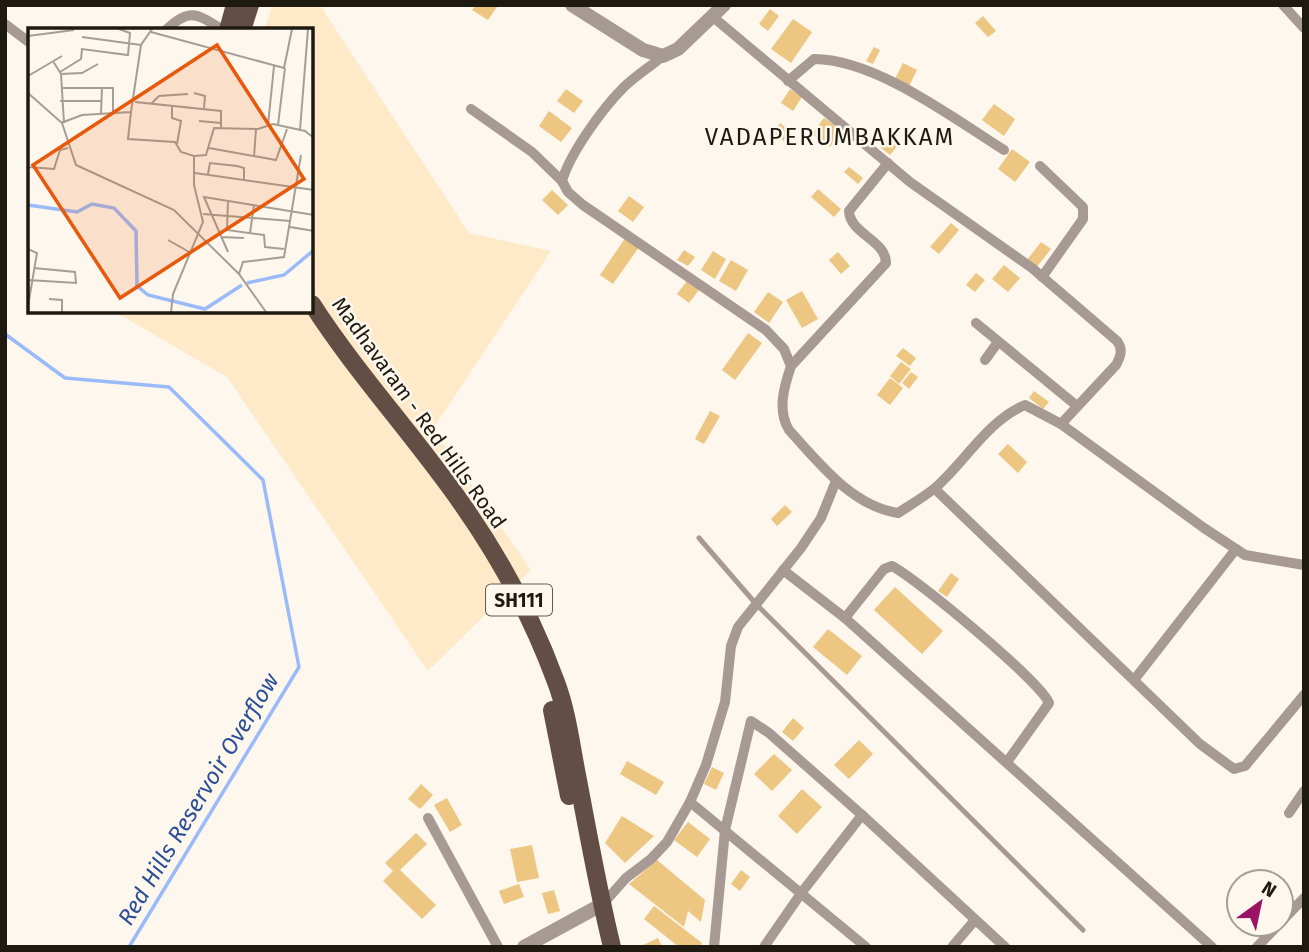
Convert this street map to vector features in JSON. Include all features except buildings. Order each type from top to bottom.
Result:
[{"type":"main road","points":[[229,28],[235,5]]},
{"type":"main road","points":[[243,28],[250,5]]},
{"type":"main road","name":"Madhavaram - Red Hills Road","points":[[313,305],[355,367],[462,504],[529,620],[557,685],[571,744],[601,947]]},
{"type":"main road","name":"Madhavaram - Red Hills Road","points":[[305,313],[327,349],[451,503],[494,568],[513,604],[548,686],[597,908],[612,947]]},
{"type":"street","points":[[572,5],[643,51],[663,57]]},
{"type":"street","points":[[562,181],[565,170],[584,138],[623,88],[663,57],[678,49],[724,5]]},
{"type":"street","points":[[1283,5],[1304,28]]},
{"type":"street","points":[[168,28],[187,14],[194,14],[219,28]]},
{"type":"street","points":[[713,17],[888,163],[1042,276],[1121,346],[1121,356],[1115,365],[1061,424]]},
{"type":"street","points":[[5,24],[28,41]]},
{"type":"street","points":[[788,81],[814,59],[855,65],[920,97],[1004,150]]},
{"type":"street","points":[[471,108],[531,152],[583,205],[766,330],[784,349],[791,366]]},
{"type":"street","points":[[888,163],[849,211],[851,221],[884,251],[886,263],[791,366],[783,389],[783,420],[836,481],[879,510],[898,513],[935,489],[998,421],[1025,405],[1061,424],[1245,555],[1304,565]]},
{"type":"street","points":[[1040,166],[1083,206],[1084,214],[1042,276]]},
{"type":"street","points":[[976,323],[1077,406]]},
{"type":"street","points":[[985,360],[998,342]]},
{"type":"street","points":[[524,947],[597,908],[667,842],[690,803],[706,765],[725,702],[730,646],[738,627],[821,518],[836,481]]},
{"type":"street","points":[[935,489],[1200,744],[1234,769],[1245,766],[1304,695]]},
{"type":"street","points":[[1134,680],[1236,549]]},
{"type":"street","points":[[845,618],[884,569],[892,566],[963,621],[1021,671],[1049,703],[1007,762]]},
{"type":"street","points":[[783,570],[845,618],[1212,947]]},
{"type":"street","points":[[714,947],[725,830],[751,721],[769,733],[862,815],[1005,947]]},
{"type":"street","points":[[1289,813],[1304,791]]},
{"type":"street","points":[[690,803],[866,947]]},
{"type":"street","points":[[764,947],[802,892],[862,815]]},
{"type":"street","points":[[428,818],[498,947]]},
{"type":"street","points":[[952,947],[975,920]]},
{"type":"lane","points":[[699,538],[756,604],[1083,930]]},
{"type":"shaded area","points":[[273,5],[320,5],[469,233],[551,251],[433,429],[531,570],[428,671],[227,377],[117,313],[313,313],[313,28],[265,28]]},
{"type":"waterway","name":"Red Hills Reservoir Overflow","points":[[5,334],[65,378],[169,387],[263,480],[299,667],[129,947]]},
{"type":"district","name":"VADAPERUMBAKKAM","points":[[830,137]]}]
